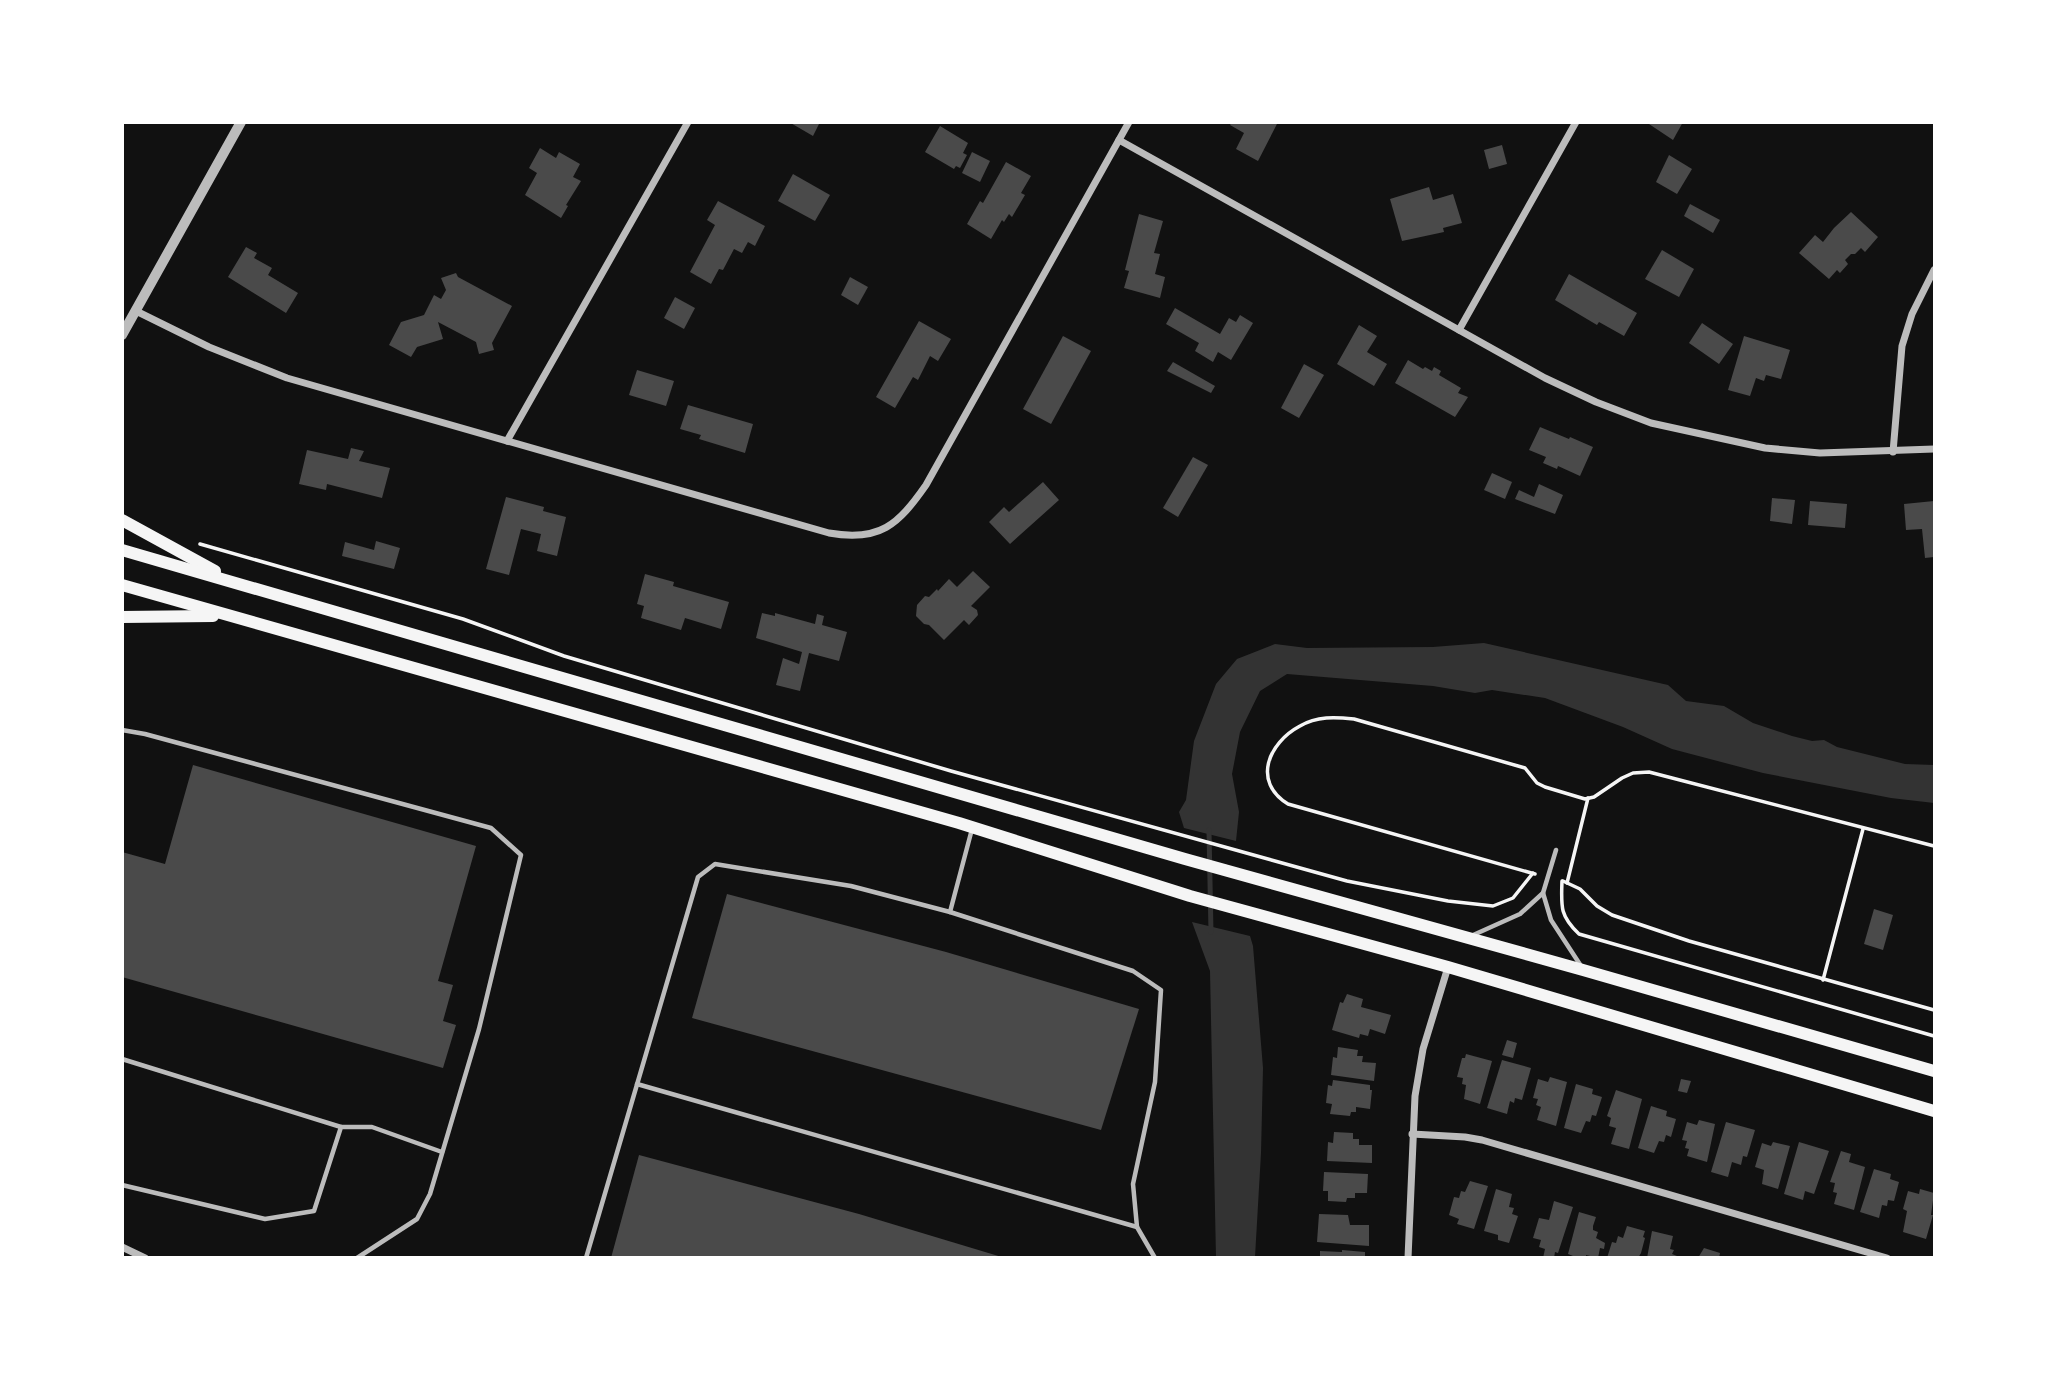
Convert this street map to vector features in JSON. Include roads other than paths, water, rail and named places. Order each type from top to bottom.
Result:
[{"type":"main road","points":[[122,520],[236,583]]},
{"type":"main road","points":[[122,550],[1185,859],[1934,1071]]},
{"type":"main road","points":[[122,585],[972,827],[1190,896],[1448,967],[1934,1111]]},
{"type":"main road","points":[[122,617],[228,615]]},
{"type":"street","points":[[122,335],[241,122]]},
{"type":"street","points":[[507,441],[688,122]]},
{"type":"street","points":[[136,311],[209,348],[287,378],[829,533],[851,537],[877,533],[910,508],[926,485],[1129,122]]},
{"type":"street","points":[[1459,330],[1576,122]]},
{"type":"street","points":[[1119,140],[1545,378],[1596,402],[1651,423],[1765,448],[1820,453],[1934,449]]},
{"type":"street","points":[[1893,452],[1902,346],[1912,314],[1934,270]]},
{"type":"street","points":[[1408,1258],[1412,1134],[1423,1049],[1448,967]]},
{"type":"street","points":[[1412,1134],[1482,1140],[1887,1258]]},
{"type":"street","points":[[122,1247],[145,1258]]},
{"type":"lane","points":[[122,730],[491,828],[521,855],[479,1029],[430,1194],[417,1219],[357,1258]]},
{"type":"lane","points":[[950,912],[972,827]]},
{"type":"lane","points":[[1467,938],[1520,914],[1543,893],[1556,850]]},
{"type":"lane","points":[[586,1258],[698,877],[715,863],[851,886],[950,912],[1133,971],[1161,990],[1155,1082],[1133,1184],[1137,1227],[1155,1258]]},
{"type":"lane","points":[[1543,893],[1551,920],[1583,970]]},
{"type":"lane","points":[[122,1059],[341,1127],[372,1127],[442,1152]]},
{"type":"lane","points":[[637,1084],[1137,1227]]},
{"type":"lane","points":[[122,1185],[265,1219],[314,1211],[341,1127]]},
{"type":"waterway","points":[[1209,830],[1211,932]]}]
